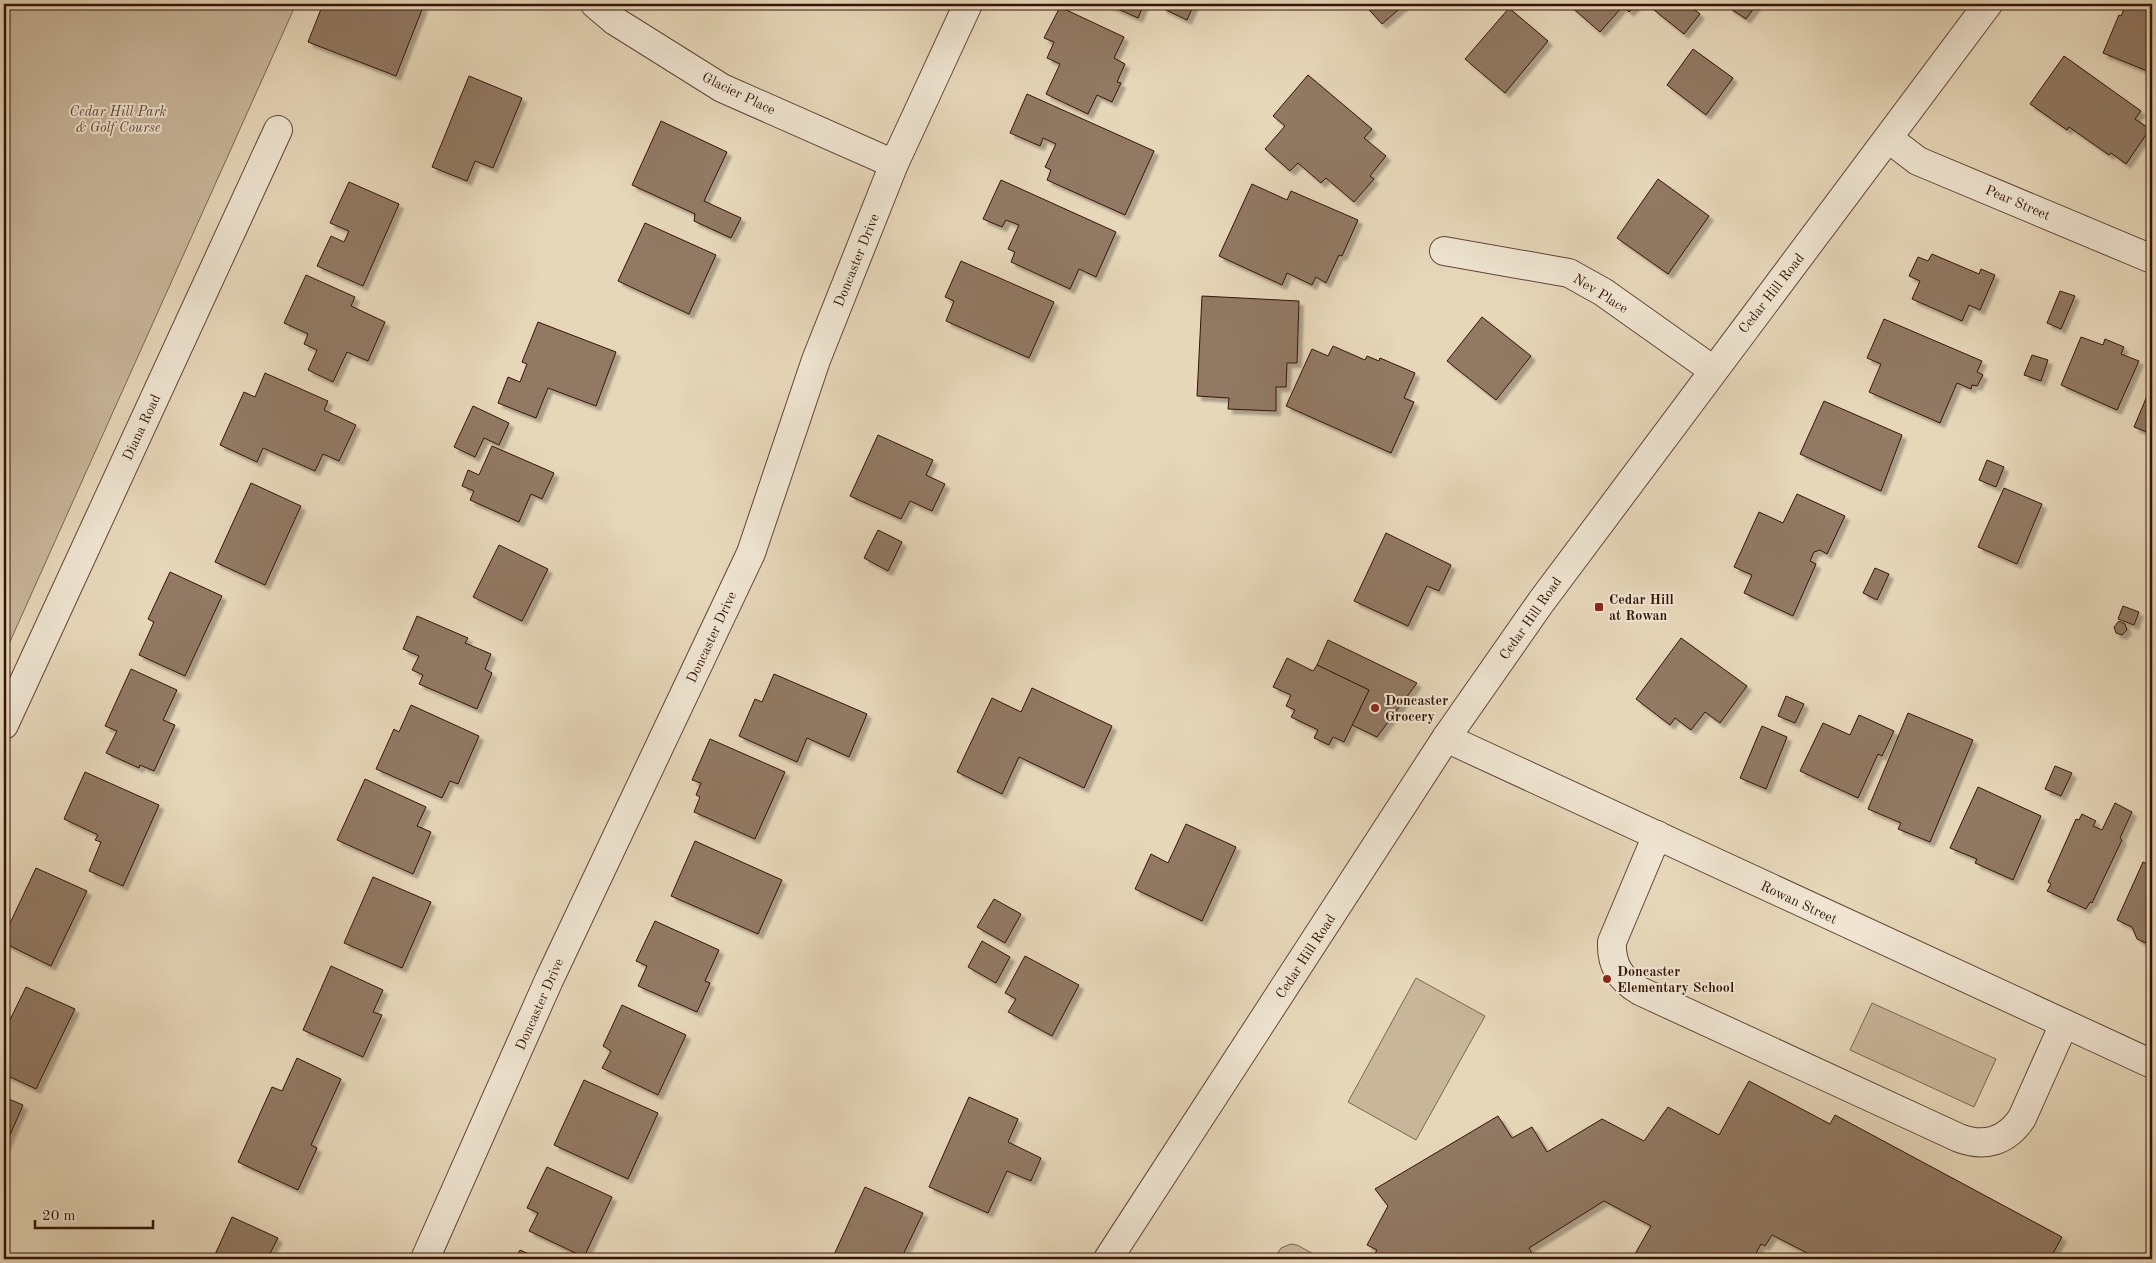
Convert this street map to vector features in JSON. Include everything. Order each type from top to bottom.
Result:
[{"type":"street","name":"Glacier Place","points":[[595,4],[615,20],[722,88],[894,164]]},
{"type":"street","name":"Doncaster Drive","points":[[425,1259],[549,980],[751,553],[816,360],[894,164],[968,4]]},
{"type":"street","name":"Cedar Hill Road","points":[[1108,1259],[1446,738],[1541,602],[1988,4]]},
{"type":"street","name":"Diana Road","points":[[4,724],[278,130]]},
{"type":"street","name":"Pear Street","points":[[1889,138],[1918,161],[2152,258]]},
{"type":"street","name":"Nev Place","points":[[1444,251],[1569,273],[1603,292],[1713,370]]},
{"type":"street","name":"Rowan Street","points":[[1446,738],[2152,1064]]},
{"type":"street","points":[[1657,836],[1612,942],[1611,954],[1620,977],[1640,991],[1959,1138],[1983,1143],[2006,1136],[2019,1123],[2064,1024]]},
{"type":"green space","name":"Cedar Hill Park & Golf Course","points":[[4,4],[296,4],[4,655]]},
{"type":"green space","points":[[1416,978],[1485,1016],[1416,1140],[1348,1102]]},
{"type":"green space","points":[[1872,1003],[1996,1059],[1974,1107],[1850,1050]]},
{"type":"green space","points":[[1291,1244],[1297,1245],[1323,1259],[1274,1259],[1281,1248]]},
{"type":"building","points":[[323,4],[414,4],[423,7],[396,76],[308,42]]},
{"type":"building","points":[[1107,4],[1144,4],[1138,18]]},
{"type":"building","points":[[1164,4],[1194,4],[1187,20],[1162,8]]},
{"type":"building","points":[[1364,4],[1405,4],[1382,24]]},
{"type":"building","points":[[1568,4],[1637,4],[1629,12],[1623,6],[1600,32]]},
{"type":"building","points":[[1659,4],[1687,4],[1700,14],[1684,34],[1654,10]]},
{"type":"building","points":[[1730,4],[1757,4],[1746,19],[1728,7]]},
{"type":"building","points":[[2126,4],[2152,4],[2152,73],[2103,53],[2119,15],[2121,16]]},
{"type":"building","points":[[1060,7],[1124,37],[1114,58],[1125,64],[1117,82],[1121,83],[1112,102],[1097,95],[1088,114],[1046,94],[1060,64],[1047,58],[1054,42],[1044,38]]},
{"type":"building","points":[[1509,8],[1548,41],[1505,93],[1465,59]]},
{"type":"building","points":[[1693,49],[1733,78],[1706,115],[1667,85]]},
{"type":"building","points":[[2064,56],[2141,111],[2135,119],[2150,129],[2126,164],[2111,153],[2109,155],[2069,127],[2067,130],[2030,104]]},
{"type":"building","points":[[1308,75],[1372,129],[1364,138],[1386,156],[1370,176],[1374,179],[1354,202],[1326,178],[1321,183],[1298,163],[1290,171],[1265,149],[1285,126],[1273,116]]},
{"type":"building","points":[[469,76],[522,98],[493,168],[475,161],[467,181],[432,167]]},
{"type":"building","points":[[1027,94],[1154,151],[1125,215],[1047,180],[1051,170],[1045,167],[1056,144],[1043,138],[1040,146],[1010,133]]},
{"type":"building","points":[[661,121],[727,152],[704,201],[741,218],[731,238],[694,221],[695,214],[632,185]]},
{"type":"building","points":[[1658,179],[1709,216],[1668,274],[1617,238]]},
{"type":"building","points":[[1001,180],[1116,232],[1096,277],[1079,269],[1070,289],[1011,262],[1015,252],[1008,249],[1019,225],[1006,220],[1002,227],[983,219]]},
{"type":"building","points":[[349,182],[399,204],[363,286],[317,266],[331,236],[344,242],[349,231],[330,223]]},
{"type":"building","points":[[1252,184],[1287,200],[1291,191],[1358,220],[1342,256],[1339,255],[1326,283],[1316,277],[1312,285],[1287,273],[1282,285],[1219,256]]},
{"type":"building","points":[[645,223],[716,255],[689,314],[618,281]]},
{"type":"building","points":[[1932,254],[1979,274],[1981,269],[1995,275],[1980,310],[1969,305],[1962,321],[1912,299],[1920,281],[1909,276],[1918,257],[1928,261]]},
{"type":"building","points":[[961,261],[1054,302],[1029,358],[946,321],[954,301],[945,297]]},
{"type":"building","points":[[306,275],[355,297],[351,306],[385,322],[368,361],[347,352],[333,382],[308,370],[317,350],[304,344],[308,334],[284,323]]},
{"type":"building","points":[[2060,291],[2075,296],[2061,329],[2047,323]]},
{"type":"building","points":[[1202,296],[1299,301],[1297,363],[1287,363],[1286,387],[1276,387],[1276,411],[1228,409],[1229,398],[1197,396]]},
{"type":"building","points":[[1482,317],[1531,356],[1496,400],[1447,361]]},
{"type":"building","points":[[1884,319],[1982,361],[1977,372],[1983,375],[1977,386],[1972,385],[1971,389],[1957,383],[1940,423],[1869,392],[1881,364],[1867,358]]},
{"type":"building","points":[[538,322],[616,352],[596,406],[548,388],[536,418],[498,403],[508,377],[520,382],[527,364],[522,362]]},
{"type":"building","points":[[2081,337],[2103,345],[2105,339],[2124,347],[2121,354],[2139,361],[2117,410],[2061,385]]},
{"type":"building","points":[[1333,346],[1365,360],[1367,356],[1379,361],[1380,358],[1415,373],[1404,398],[1414,402],[1391,453],[1286,406],[1312,349],[1328,356]]},
{"type":"building","points":[[2032,355],[2048,360],[2041,381],[2024,375]]},
{"type":"building","points":[[265,373],[328,401],[324,410],[356,425],[339,461],[323,454],[315,471],[263,448],[257,462],[220,445],[244,392],[255,397]]},
{"type":"building","points":[[2152,384],[2152,434],[2134,427]]},
{"type":"building","points":[[1824,401],[1902,435],[1881,491],[1800,454]]},
{"type":"building","points":[[473,406],[509,423],[499,445],[484,438],[475,457],[454,447]]},
{"type":"building","points":[[878,435],[933,460],[926,475],[945,484],[932,511],[910,501],[901,519],[850,496]]},
{"type":"building","points":[[492,446],[554,473],[542,499],[531,494],[519,522],[470,500],[474,491],[462,486],[468,470],[479,475]]},
{"type":"building","points":[[1987,460],[2004,467],[1996,487],[1979,480]]},
{"type":"building","points":[[251,483],[301,506],[265,585],[215,562]]},
{"type":"building","points":[[2004,488],[2042,504],[2017,564],[1978,547]]},
{"type":"building","points":[[1797,494],[1845,516],[1827,554],[1820,550],[1814,552],[1810,561],[1816,564],[1793,616],[1744,593],[1752,575],[1734,567],[1759,512],[1783,523]]},
{"type":"building","points":[[878,530],[902,542],[888,571],[864,558]]},
{"type":"building","points":[[1386,533],[1451,565],[1439,591],[1427,586],[1408,626],[1354,601]]},
{"type":"building","points":[[499,545],[548,569],[522,621],[473,597]]},
{"type":"building","points":[[1875,568],[1889,574],[1877,600],[1863,593]]},
{"type":"building","points":[[170,572],[222,596],[185,676],[139,655],[154,622],[148,619]]},
{"type":"building","points":[[2123,606],[2139,612],[2134,625],[2118,619]]},
{"type":"building","points":[[417,616],[468,638],[465,643],[491,654],[485,669],[492,673],[477,709],[419,684],[423,675],[412,670],[419,656],[403,649]]},
{"type":"building","points":[[2119,621],[2125,624],[2127,630],[2122,635],[2116,633],[2114,627]]},
{"type":"building","points":[[1681,638],[1747,686],[1720,723],[1705,712],[1691,730],[1675,718],[1670,725],[1636,699]]},
{"type":"building","points":[[1328,640],[1417,683],[1377,737],[1352,725],[1369,690],[1317,665]]},
{"type":"building","points":[[1287,658],[1313,671],[1317,665],[1369,690],[1344,742],[1333,737],[1329,745],[1314,738],[1318,730],[1291,717],[1295,710],[1286,706],[1291,695],[1273,687]]},
{"type":"building","points":[[131,669],[177,690],[163,720],[175,725],[154,771],[140,765],[139,768],[106,753],[117,731],[105,726]]},
{"type":"building","points":[[774,674],[867,714],[849,757],[807,738],[797,762],[739,736],[755,699],[762,702]]},
{"type":"building","points":[[1032,688],[1112,726],[1084,788],[1019,757],[1002,794],[957,772],[992,698],[1021,712]]},
{"type":"building","points":[[1786,696],[1804,704],[1795,723],[1778,716]]},
{"type":"building","points":[[411,705],[479,736],[458,784],[450,781],[442,798],[376,769],[394,729],[399,732]]},
{"type":"building","points":[[1908,713],[1973,740],[1930,842],[1898,829],[1901,823],[1868,809]]},
{"type":"building","points":[[1859,715],[1894,731],[1882,756],[1878,754],[1858,798],[1800,771],[1823,723],[1850,735]]},
{"type":"building","points":[[1762,726],[1787,737],[1766,789],[1740,778]]},
{"type":"building","points":[[710,739],[785,772],[755,839],[694,812],[700,797],[696,795],[701,783],[692,780]]},
{"type":"building","points":[[2055,766],[2072,773],[2061,796],[2045,789]]},
{"type":"building","points":[[85,772],[159,805],[123,886],[89,871],[101,842],[95,840],[98,835],[64,819]]},
{"type":"building","points":[[365,779],[426,807],[417,826],[431,832],[413,874],[337,840]]},
{"type":"building","points":[[1978,787],[2041,816],[2013,880],[1975,863],[1977,859],[1950,848]]},
{"type":"building","points":[[2115,803],[2132,812],[2120,838],[2122,840],[2092,903],[2090,902],[2086,909],[2047,891],[2051,884],[2048,882],[2076,819],[2079,820],[2082,814],[2096,821],[2093,826],[2102,830]]},
{"type":"building","points":[[1186,824],[1236,847],[1202,921],[1135,889],[1151,854],[1168,863]]},
{"type":"building","points":[[695,841],[782,880],[758,934],[671,896]]},
{"type":"building","points":[[2143,862],[2152,866],[2152,944],[2150,945],[2137,939],[2132,927],[2117,920]]},
{"type":"building","points":[[36,868],[87,891],[51,966],[4,943],[4,936]]},
{"type":"building","points":[[373,877],[431,902],[402,968],[344,943]]},
{"type":"building","points":[[994,899],[1021,914],[1005,943],[977,927]]},
{"type":"building","points":[[655,921],[719,950],[705,981],[710,983],[697,1012],[638,986],[647,966],[636,961]]},
{"type":"building","points":[[982,941],[1010,957],[996,983],[968,967]]},
{"type":"building","points":[[1025,956],[1079,985],[1052,1036],[1008,1012],[1016,999],[1005,993]]},
{"type":"building","points":[[331,966],[383,990],[373,1012],[382,1015],[363,1057],[303,1030]]},
{"type":"building","points":[[26,987],[75,1009],[36,1089],[4,1074],[4,1027],[6,1028]]},
{"type":"building","points":[[622,1005],[686,1035],[658,1095],[602,1068],[611,1051],[603,1046]]},
{"type":"building","points":[[297,1058],[341,1079],[311,1145],[317,1148],[298,1190],[238,1162],[272,1087],[282,1091]]},
{"type":"building","points":[[584,1080],[658,1113],[628,1179],[554,1145]]},
{"type":"building","points":[[1749,1081],[1830,1124],[1835,1115],[2062,1237],[2050,1259],[1819,1259],[1772,1235],[1765,1246],[1761,1244],[1753,1259],[1632,1259],[1651,1226],[1604,1201],[1529,1248],[1535,1259],[1372,1259],[1377,1250],[1367,1245],[1388,1206],[1375,1189],[1498,1116],[1512,1138],[1532,1127],[1547,1152],[1602,1119],[1644,1141],[1668,1107],[1719,1135]]},
{"type":"building","points":[[4,1097],[23,1105],[4,1149]]},
{"type":"building","points":[[969,1097],[1018,1119],[1008,1142],[1041,1158],[1031,1181],[1007,1171],[988,1213],[929,1187]]},
{"type":"building","points":[[547,1167],[612,1197],[584,1257],[529,1231],[538,1213],[527,1208]]},
{"type":"building","points":[[865,1187],[923,1213],[901,1259],[832,1259]]},
{"type":"building","points":[[232,1217],[278,1238],[267,1259],[213,1259]]},
{"type":"building","points":[[520,1250],[540,1259],[515,1259]]},
{"type":"place","name":"Cedar Hill at Rowan","points":[[1599,607]]},
{"type":"place","name":"Doncaster Grocery","points":[[1375,708]]},
{"type":"place","name":"Doncaster Elementary School","points":[[1607,979]]}]
